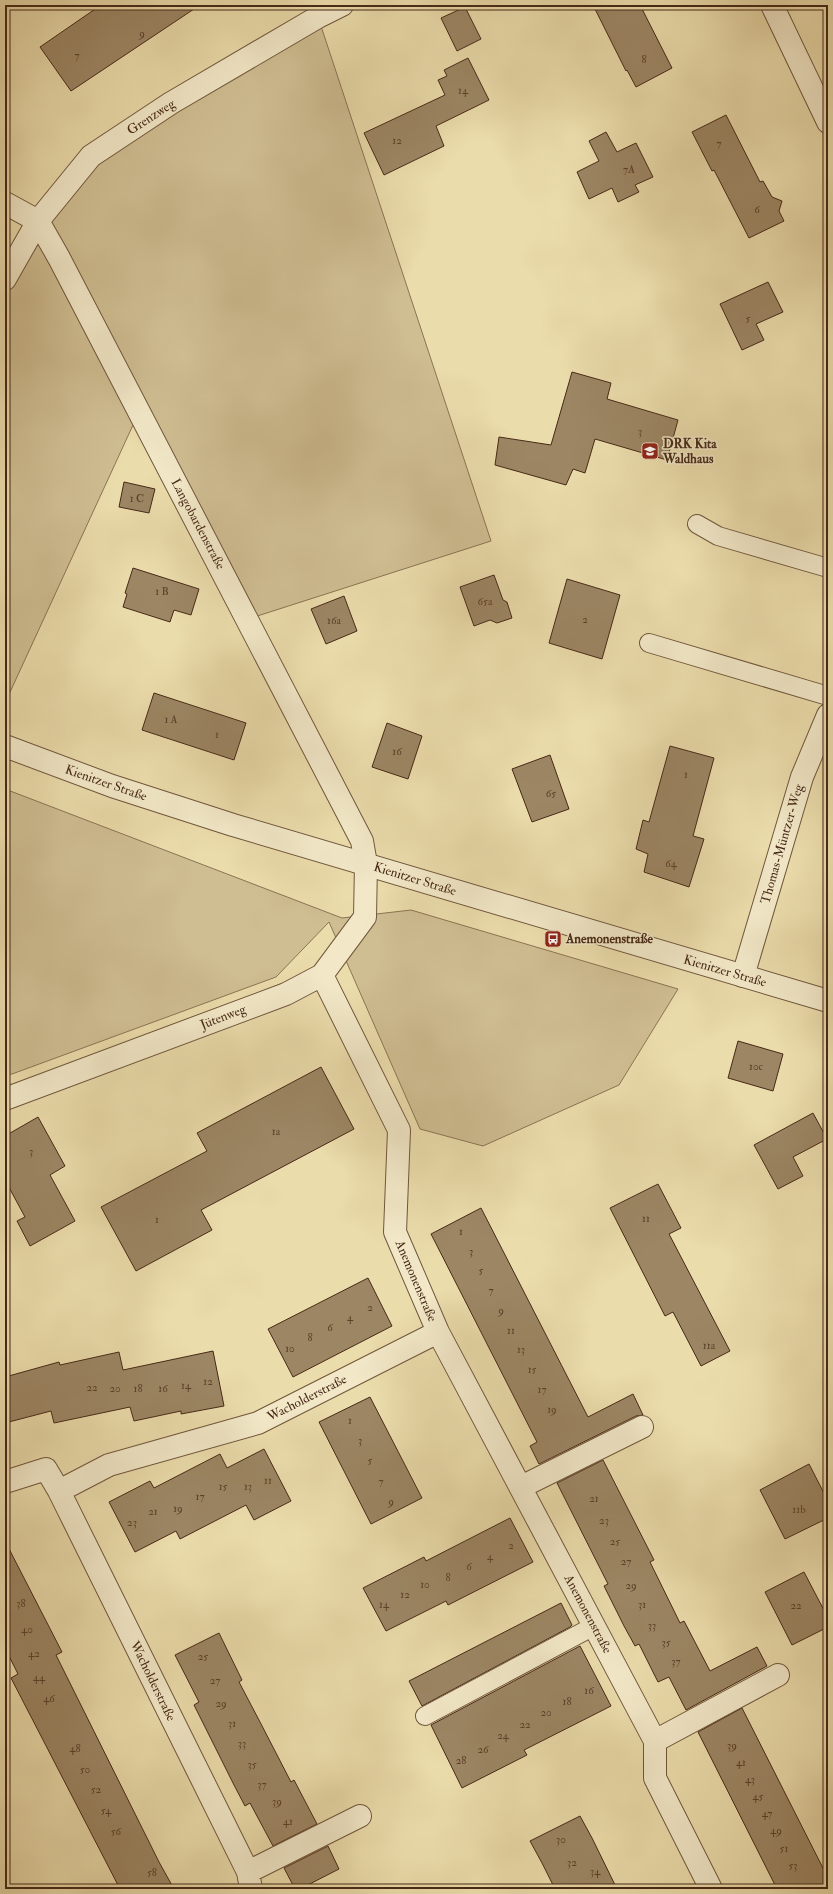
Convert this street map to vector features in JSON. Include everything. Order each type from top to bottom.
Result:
[{"type":"street","name":"Grenzweg","points":[[5,279],[38,220],[91,156],[171,103],[318,17],[342,5]]},
{"type":"street","points":[[772,5],[828,122]]},
{"type":"street","points":[[5,203],[38,220]]},
{"type":"street","name":"Langobardenstraße","points":[[38,220],[241,605],[362,841],[366,864]]},
{"type":"street","name":"Thomas-Müntzer-Weg","points":[[743,976],[802,776],[828,715]]},
{"type":"street","name":"Kienitzer Straße","points":[[5,746],[112,786],[233,825],[828,1001]]},
{"type":"street","name":"Jütenweg","points":[[5,1099],[286,994],[322,975],[366,917],[366,864]]},
{"type":"street","name":"Anemonenstraße","points":[[322,975],[399,1130],[395,1232],[438,1332],[655,1741],[655,1778],[710,1889]]},
{"type":"street","name":"Wacholderstraße","points":[[59,1491],[109,1465],[258,1423],[438,1332]]},
{"type":"street","points":[[521,1487],[642,1427]]},
{"type":"street","name":"Wacholderstraße","points":[[5,1482],[46,1469],[59,1491],[249,1880],[360,1816]]},
{"type":"street","points":[[655,1741],[778,1675]]},
{"type":"lane","points":[[697,524],[718,536],[828,568]]},
{"type":"lane","points":[[649,643],[828,696]]},
{"type":"lane","points":[[425,1716],[594,1626]]},
{"type":"shaded area","points":[[318,17],[491,541],[248,619],[139,412],[5,703],[5,279],[91,156]]},
{"type":"shaded area","points":[[5,789],[342,918],[411,910],[678,989],[619,1085],[483,1146],[420,1129],[329,922],[276,977],[12,1074],[5,1074]]},
{"type":"building","points":[[101,5],[200,5],[71,91],[40,47]]},
{"type":"building","points":[[593,5],[640,5],[672,68],[636,87],[627,70],[626,71]]},
{"type":"building","points":[[465,7],[481,39],[457,51],[441,18]]},
{"type":"building","points":[[468,58],[489,100],[436,126],[444,146],[384,175],[364,133],[445,95],[438,80],[447,76],[444,70]]},
{"type":"building","points":[[726,115],[760,182],[763,181],[772,197],[782,201],[779,211],[784,221],[749,238],[714,170],[712,171],[692,132]]},
{"type":"building","points":[[606,132],[617,152],[636,143],[653,177],[635,185],[639,192],[618,202],[612,188],[589,199],[577,172],[599,161],[589,141]]},
{"type":"building","points":[[768,282],[783,312],[756,324],[764,340],[742,350],[720,304]]},
{"type":"building","points":[[572,372],[611,383],[607,399],[678,420],[667,460],[595,439],[585,473],[573,469],[566,485],[495,465],[499,437],[551,445]]},
{"type":"building","points":[[124,482],[155,489],[149,513],[119,507]]},
{"type":"building","points":[[133,568],[199,589],[191,615],[174,610],[170,622],[123,607],[127,594],[125,593]]},
{"type":"building","points":[[494,575],[503,600],[507,602],[512,618],[497,623],[490,620],[474,626],[460,587]]},
{"type":"building","points":[[567,579],[620,595],[602,659],[549,643]]},
{"type":"building","points":[[344,596],[357,631],[326,644],[311,609]]},
{"type":"building","points":[[154,693],[246,723],[234,760],[142,730]]},
{"type":"building","points":[[387,723],[422,736],[408,779],[372,767]]},
{"type":"building","points":[[670,746],[714,758],[693,836],[704,839],[689,887],[644,872],[648,854],[636,849],[643,820],[649,822]]},
{"type":"building","points":[[550,755],[569,809],[532,822],[512,769]]},
{"type":"building","points":[[738,1041],[783,1054],[773,1091],[728,1078]]},
{"type":"building","points":[[321,1067],[354,1129],[201,1210],[212,1230],[136,1271],[101,1207],[207,1151],[197,1133]]},
{"type":"building","points":[[813,1113],[827,1139],[793,1157],[803,1176],[778,1189],[754,1145]]},
{"type":"building","points":[[38,1117],[65,1166],[50,1175],[75,1221],[30,1246],[17,1221],[25,1217],[5,1180],[5,1136]]},
{"type":"building","points":[[658,1184],[681,1228],[669,1234],[730,1351],[701,1366],[673,1312],[665,1316],[610,1208]]},
{"type":"building","points":[[481,1208],[588,1417],[633,1394],[643,1415],[636,1416],[539,1464],[530,1446],[537,1442],[431,1234]]},
{"type":"building","points":[[368,1278],[392,1326],[293,1377],[268,1329]]},
{"type":"building","points":[[213,1351],[224,1406],[181,1414],[181,1411],[134,1421],[130,1407],[54,1423],[51,1411],[5,1423],[5,1377],[59,1362],[60,1365],[119,1352],[123,1370]]},
{"type":"building","points":[[370,1397],[422,1498],[371,1524],[319,1422]]},
{"type":"building","points":[[264,1449],[291,1501],[254,1520],[246,1505],[180,1539],[176,1531],[135,1552],[109,1502],[150,1481],[154,1488],[220,1454],[227,1468]]},
{"type":"building","points":[[603,1460],[654,1560],[650,1562],[680,1623],[684,1621],[710,1671],[757,1647],[767,1666],[686,1710],[669,1677],[658,1682],[639,1644],[635,1646],[604,1586],[608,1584],[557,1483]]},
{"type":"building","points":[[809,1464],[828,1501],[828,1518],[785,1539],[760,1490]]},
{"type":"building","points":[[510,1518],[533,1562],[448,1605],[446,1601],[386,1631],[363,1588],[424,1557],[426,1561]]},
{"type":"building","points":[[5,1541],[62,1652],[56,1655],[159,1862],[174,1889],[120,1889],[11,1678],[18,1674],[5,1648]]},
{"type":"building","points":[[804,1572],[828,1618],[828,1627],[792,1645],[765,1592]]},
{"type":"building","points":[[561,1603],[572,1625],[570,1627],[422,1706],[409,1681]]},
{"type":"building","points":[[219,1633],[242,1680],[239,1682],[291,1782],[294,1780],[317,1824],[273,1846],[250,1803],[245,1806],[234,1785],[194,1705],[199,1702],[175,1655]]},
{"type":"building","points":[[580,1646],[611,1706],[524,1750],[527,1755],[462,1788],[431,1725]]},
{"type":"building","points":[[742,1708],[828,1878],[828,1889],[777,1889],[698,1732]]},
{"type":"building","points":[[580,1816],[617,1889],[555,1889],[530,1841]]},
{"type":"building","points":[[328,1846],[339,1869],[300,1889],[295,1889],[284,1868]]},
{"type":"place","name":"DRK Kita Waldhaus","points":[[650,451]]},
{"type":"place","name":"Anemonenstraße","points":[[553,939]]}]
